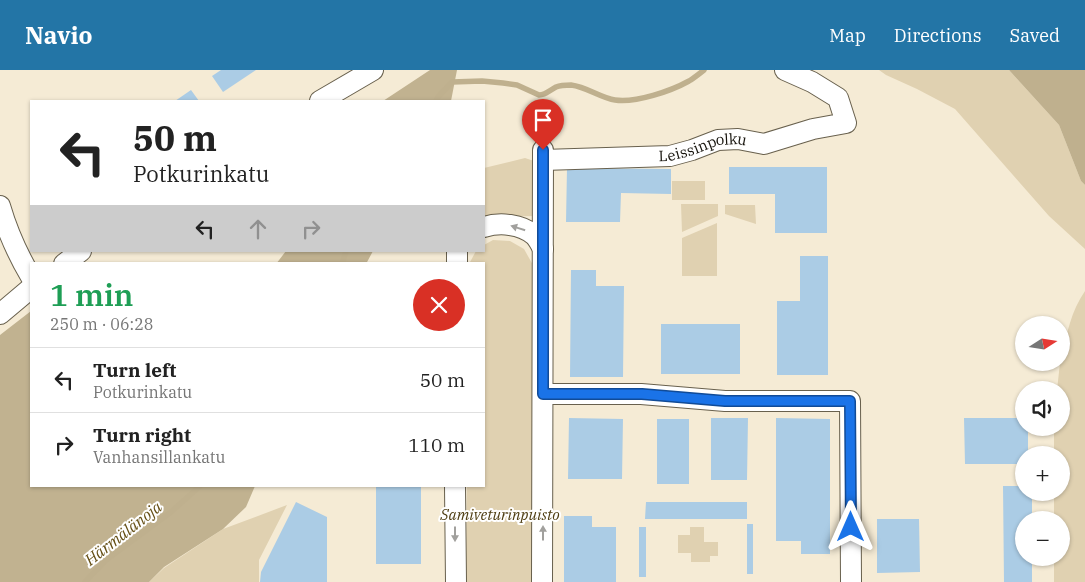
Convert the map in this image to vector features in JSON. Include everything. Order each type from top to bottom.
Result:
[{"type":"street","points":[[322,100],[373,70]]},
{"type":"street","name":"Leissinpolku","points":[[543,249],[548,156],[670,156],[718,140],[738,139],[764,144],[813,129],[846,123],[838,98],[812,82],[785,70]]},
{"type":"street","points":[[0,206],[4,220],[30,275]]},
{"type":"street","points":[[485,227],[514,225],[535,236],[543,249],[542,582]]},
{"type":"street","points":[[67,262],[81,252]]},
{"type":"street","points":[[0,314],[30,289]]},
{"type":"street","points":[[543,394],[642,394],[725,401],[850,401],[851,582]]},
{"type":"street","points":[[455,487],[456,582]]},
{"type":"green space","points":[[879,70],[1009,70],[1059,125],[1081,181],[1085,185],[1085,249],[1049,216],[955,109]]},
{"type":"green space","points":[[525,158],[534,161],[535,216],[485,217],[485,168]]},
{"type":"green space","points":[[672,181],[705,181],[705,200],[672,200]]},
{"type":"green space","points":[[681,204],[718,204],[718,216],[682,232]]},
{"type":"green space","points":[[725,205],[755,205],[756,224],[725,214]]},
{"type":"green space","points":[[717,223],[717,276],[682,276],[682,238]]},
{"type":"green space","name":"Samiveturinpuisto","points":[[493,240],[510,241],[524,249],[533,265],[533,582],[466,582],[467,487],[485,487],[485,262],[470,262],[475,252],[485,252],[485,244]]},
{"type":"green space","points":[[1085,291],[1085,582],[1054,582],[1054,566],[1070,566],[1070,511],[1054,511],[1054,501],[1070,501],[1070,446],[1054,446],[1054,436],[1070,436],[1070,381],[1058,381],[1059,371],[1070,371],[1070,325]]},
{"type":"green space","points":[[287,505],[259,560],[259,582],[149,582],[164,568],[223,529]]},
{"type":"green space","points":[[690,527],[704,527],[704,542],[718,542],[718,556],[710,556],[710,562],[691,562],[691,553],[678,553],[678,535],[690,535]]},
{"type":"shaded area","points":[[430,70],[457,70],[451,100],[385,100]]},
{"type":"shaded area","points":[[1009,70],[1085,70],[1085,185],[1081,181],[1059,125]]},
{"type":"shaded area","points":[[285,252],[372,252],[367,262],[278,262]]},
{"type":"shaded area","points":[[30,312],[30,487],[255,487],[246,507],[223,529],[164,567],[149,582],[0,582],[0,335]]},
{"type":"building","points":[[221,70],[256,70],[223,92],[212,76]]},
{"type":"building","points":[[191,90],[198,100],[176,100]]},
{"type":"building","points":[[729,167],[827,167],[827,233],[775,233],[775,194],[729,194]]},
{"type":"building","points":[[567,168],[671,169],[671,194],[621,193],[620,222],[566,222]]},
{"type":"building","points":[[800,256],[828,256],[828,375],[777,375],[777,301],[800,301]]},
{"type":"building","points":[[571,270],[596,270],[596,286],[624,286],[623,377],[570,377]]},
{"type":"building","points":[[661,324],[740,324],[740,374],[661,374]]},
{"type":"building","points":[[569,418],[623,419],[622,479],[568,479]]},
{"type":"building","points":[[711,418],[748,418],[747,480],[711,480]]},
{"type":"building","points":[[776,418],[830,419],[830,554],[801,554],[801,541],[776,541]]},
{"type":"building","points":[[964,418],[1015,418],[1015,436],[1028,436],[1028,446],[1015,446],[1015,464],[965,464]]},
{"type":"building","points":[[657,419],[689,419],[689,484],[657,484]]},
{"type":"building","points":[[1003,486],[1015,486],[1015,501],[1032,501],[1032,511],[1015,511],[1015,566],[1032,566],[1032,582],[1004,582]]},
{"type":"building","points":[[376,487],[421,487],[421,564],[376,564]]},
{"type":"building","points":[[296,502],[327,517],[327,582],[260,582],[261,572]]},
{"type":"building","points":[[646,502],[747,502],[747,519],[645,519]]},
{"type":"building","points":[[564,516],[592,516],[592,527],[616,527],[616,582],[564,582]]},
{"type":"building","points":[[877,519],[919,519],[920,572],[877,573]]},
{"type":"building","points":[[747,524],[753,524],[753,574],[747,574]]},
{"type":"building","points":[[639,527],[646,527],[646,577],[639,577]]},
{"type":"waterway","name":"Härmälänoja","points":[[436,100],[452,82],[482,81],[517,85],[539,95],[558,86],[571,85],[610,99],[633,100],[673,89],[689,81],[704,70]]},
{"type":"waterway","name":"Härmälänoja","points":[[343,262],[346,252]]},
{"type":"waterway","name":"Härmälänoja","points":[[85,582],[106,560],[171,512],[199,487]]},
{"type":"route","points":[[543,150],[543,394],[642,394],[725,401],[850,401],[851,527]]}]
